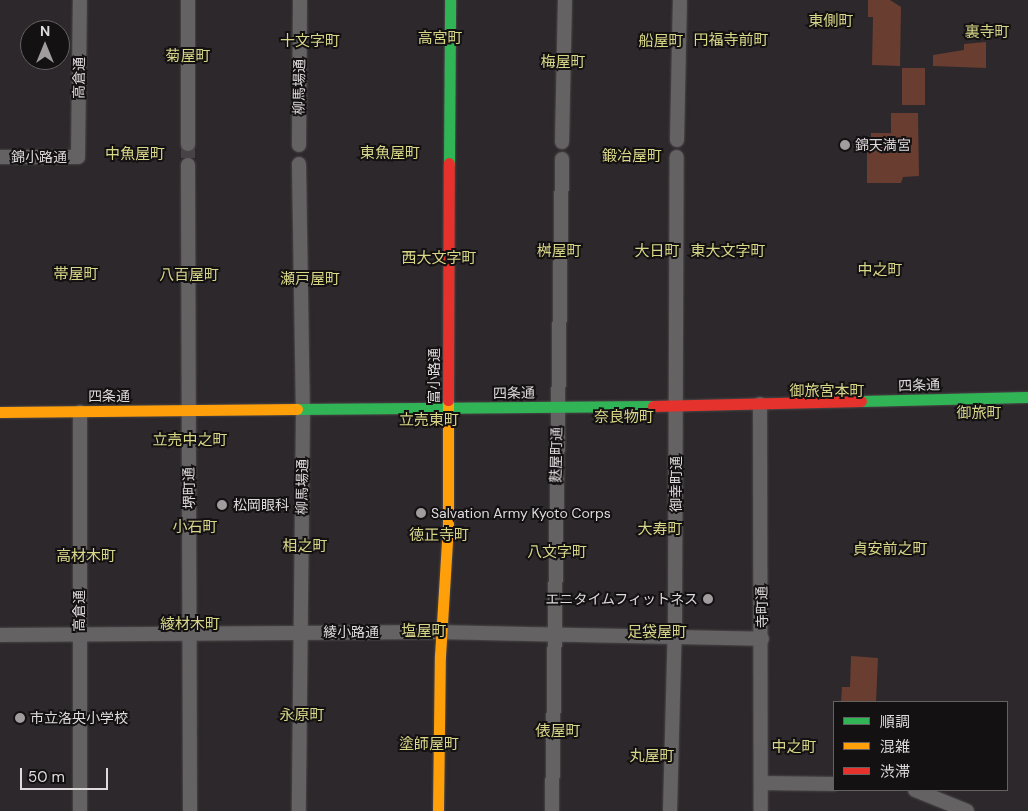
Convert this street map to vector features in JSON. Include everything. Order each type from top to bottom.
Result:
[{"type":"main road","name":"富小路通","points":[[438,811],[441,632],[448,524],[450,0]]},
{"type":"main road","name":"四条通","points":[[0,412],[676,406],[1028,397]]},
{"type":"street","name":"高倉通","points":[[78,156],[80,0]]},
{"type":"street","points":[[188,0],[188,144]]},
{"type":"street","name":"柳馬場通","points":[[299,145],[300,0]]},
{"type":"street","points":[[562,142],[565,0]]},
{"type":"street","points":[[677,140],[680,0]]},
{"type":"street","name":"錦小路通","points":[[0,157],[78,156]]},
{"type":"street","name":"御幸町通","points":[[670,811],[675,635],[677,156]]},
{"type":"street","name":"麩屋町通","points":[[552,811],[556,407],[562,159]]},
{"type":"street","name":"柳馬場通","points":[[299,164],[302,410],[299,811]]},
{"type":"street","name":"堺町通","points":[[188,165],[188,411],[192,634],[190,811]]},
{"type":"street","name":"寺町通","points":[[760,404],[761,811]]},
{"type":"street","name":"高倉通","points":[[80,412],[80,811]]},
{"type":"street","name":"綾小路通","points":[[0,635],[441,632],[675,635],[762,639]]},
{"type":"street","points":[[762,783],[833,784]]},
{"type":"street","points":[[918,791],[967,811]]},
{"type":"shaded area","points":[[868,0],[890,0],[901,7],[900,66],[872,65],[873,17],[868,17]]},
{"type":"shaded area","points":[[986,42],[986,68],[933,66],[933,55],[964,50],[964,44]]},
{"type":"shaded area","points":[[902,68],[925,68],[925,105],[902,105]]},
{"type":"shaded area","points":[[891,113],[918,113],[919,176],[903,177],[901,183],[867,183],[867,138],[871,138],[871,133],[891,133]]},
{"type":"shaded area","points":[[851,656],[878,658],[876,701],[841,701],[842,687],[850,687]]},
{"type":"tunnel","points":[[188,144],[188,165]]},
{"type":"traffic: fast","points":[[449,163],[450,0]]},
{"type":"traffic: fast","points":[[861,401],[1028,397]]},
{"type":"traffic: fast","points":[[297,409],[653,406]]},
{"type":"traffic: slow","points":[[438,811],[440,656],[448,524],[448,400]]},
{"type":"traffic: slow","points":[[0,412],[297,409]]},
{"type":"traffic: jam","points":[[448,400],[449,163]]},
{"type":"traffic: jam","points":[[653,406],[861,401]]},
{"type":"place","name":"錦天満宮","points":[[845,145]]},
{"type":"place","name":"松岡眼科","points":[[222,505]]},
{"type":"place","name":"Salvation Army Kyoto Corps","points":[[421,513]]},
{"type":"place","name":"エニタイムフィットネス","points":[[708,599]]},
{"type":"place","name":"市立洛央小学校","points":[[20,718]]},
{"type":"district","name":"東側町","points":[[831,22]]},
{"type":"district","name":"裏寺町","points":[[987,33]]},
{"type":"district","name":"高宮町","points":[[440,39]]},
{"type":"district","name":"円福寺前町","points":[[731,41]]},
{"type":"district","name":"十文字町","points":[[310,42]]},
{"type":"district","name":"船屋町","points":[[661,42]]},
{"type":"district","name":"菊屋町","points":[[188,57]]},
{"type":"district","name":"梅屋町","points":[[563,63]]},
{"type":"district","name":"東魚屋町","points":[[390,154]]},
{"type":"district","name":"中魚屋町","points":[[135,155]]},
{"type":"district","name":"鍛冶屋町","points":[[632,157]]},
{"type":"district","name":"桝屋町","points":[[559,252]]},
{"type":"district","name":"大日町","points":[[657,252]]},
{"type":"district","name":"東大文字町","points":[[728,252]]},
{"type":"district","name":"西大文字町","points":[[439,259]]},
{"type":"district","name":"中之町","points":[[880,271]]},
{"type":"district","name":"帯屋町","points":[[76,275]]},
{"type":"district","name":"八百屋町","points":[[189,276]]},
{"type":"district","name":"瀬戸屋町","points":[[310,280]]},
{"type":"district","name":"御旅宮本町","points":[[827,392]]},
{"type":"district","name":"御旅町","points":[[979,414]]},
{"type":"district","name":"奈良物町","points":[[624,418]]},
{"type":"district","name":"立売東町","points":[[429,421]]},
{"type":"district","name":"立売中之町","points":[[190,441]]},
{"type":"district","name":"小石町","points":[[195,528]]},
{"type":"district","name":"大寿町","points":[[660,530]]},
{"type":"district","name":"徳正寺町","points":[[439,536]]},
{"type":"district","name":"相之町","points":[[305,547]]},
{"type":"district","name":"貞安前之町","points":[[890,550]]},
{"type":"district","name":"八文字町","points":[[557,553]]},
{"type":"district","name":"高材木町","points":[[86,557]]},
{"type":"district","name":"綾材木町","points":[[190,625]]},
{"type":"district","name":"塩屋町","points":[[424,632]]},
{"type":"district","name":"足袋屋町","points":[[657,633]]},
{"type":"district","name":"永原町","points":[[302,716]]},
{"type":"district","name":"俵屋町","points":[[558,732]]},
{"type":"district","name":"塗師屋町","points":[[429,745]]},
{"type":"district","name":"中之町","points":[[794,748]]},
{"type":"district","name":"丸屋町","points":[[652,757]]}]
